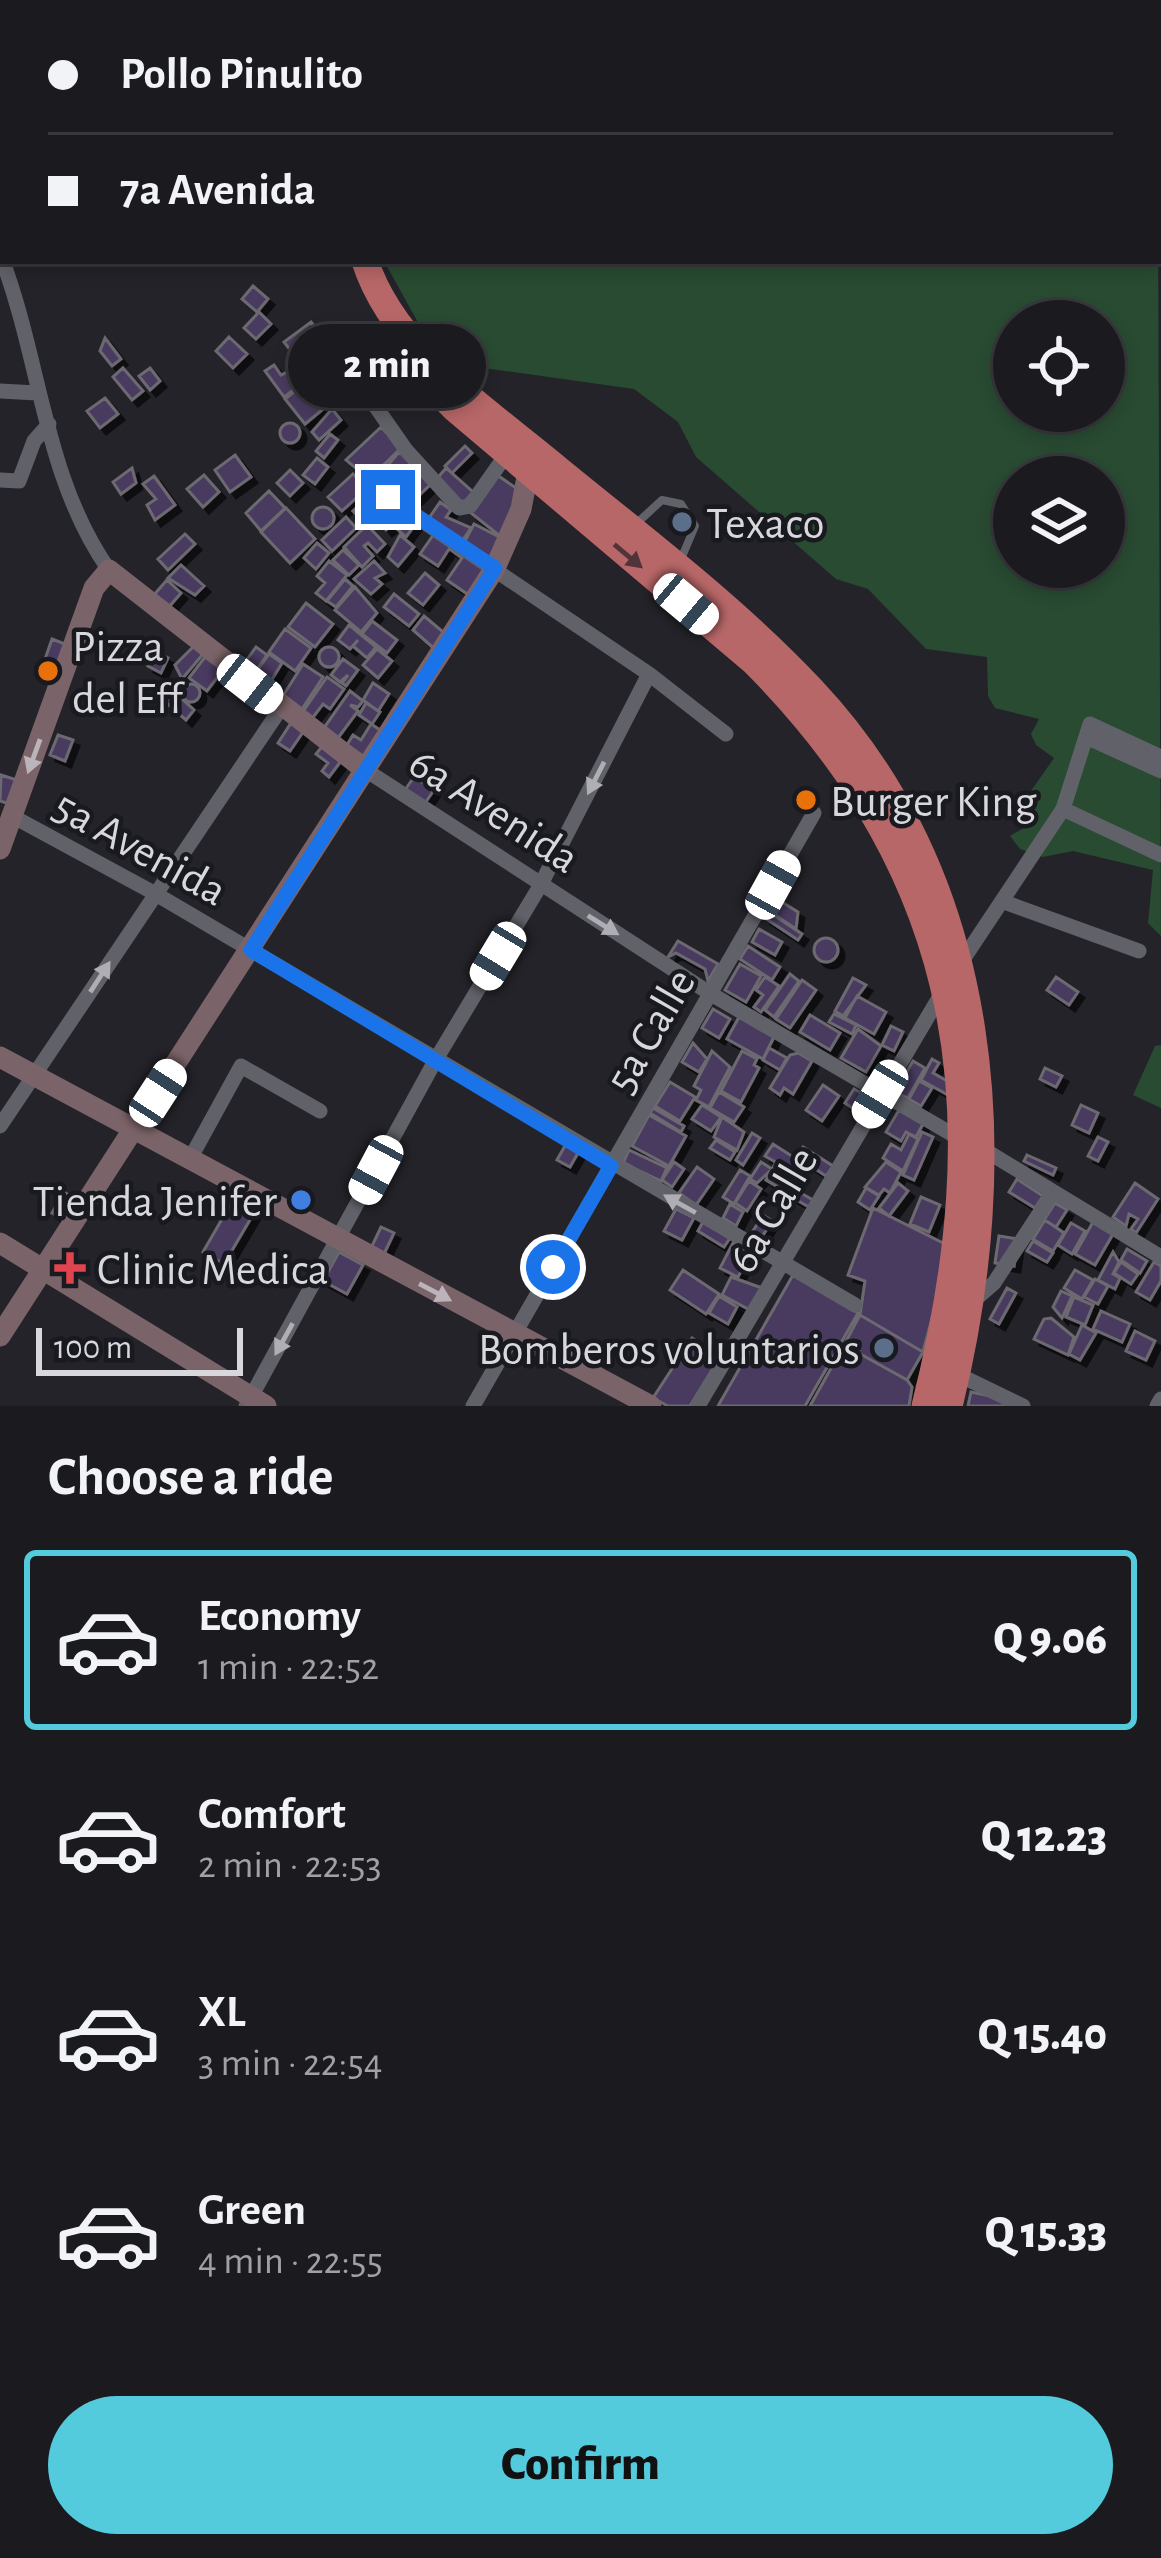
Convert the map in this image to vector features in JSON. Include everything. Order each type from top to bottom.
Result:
[{"type":"highway","points":[[356,264],[375,313],[406,360],[454,408],[754,662],[826,741],[874,811],[904,867],[944,988],[974,1145],[944,1332],[925,1406]]},
{"type":"highway","points":[[366,264],[398,327],[680,566],[785,662],[857,744],[923,858],[960,964],[976,1037],[972,1301],[949,1406]]},
{"type":"street","name":"6a Avenida","points":[[3,264],[80,528],[109,570],[364,770],[541,886],[711,994],[1161,1257]]},
{"type":"street","points":[[325,334],[406,450],[459,508],[467,509],[518,462]]},
{"type":"street","points":[[0,391],[37,393]]},
{"type":"street","points":[[0,480],[19,482],[34,441],[49,424]]},
{"type":"street","points":[[0,1336],[495,568],[520,509],[518,462]]},
{"type":"street","points":[[388,497],[649,674],[726,734]]},
{"type":"street","points":[[0,849],[94,588],[109,570]]},
{"type":"street","points":[[0,1244],[254,1403],[435,1061],[541,886],[649,674]]},
{"type":"street","points":[[0,1126],[281,708]]},
{"type":"street","points":[[960,964],[1064,809],[1090,724],[1161,757]]},
{"type":"street","points":[[1085,737],[1161,771]]},
{"type":"street","points":[[1064,809],[1161,855]]},
{"type":"street","name":"5a Calle","points":[[472,1406],[814,813]]},
{"type":"street","name":"5a Avenida","points":[[12,816],[154,893],[611,1166],[855,1305]]},
{"type":"street","points":[[1004,902],[1139,951]]},
{"type":"street","name":"6a Calle","points":[[698,1406],[944,988]]},
{"type":"street","points":[[0,1057],[651,1406]]},
{"type":"street","points":[[190,1159],[241,1066],[320,1111]]},
{"type":"street","points":[[972,1301],[994,1283],[1052,1194]]},
{"type":"street","points":[[957,1374],[1023,1406]]},
{"type":"lane","points":[[632,528],[662,500],[681,504],[695,526],[680,566]]},
{"type":"green space","points":[[386,264],[1158,264],[1161,936],[1148,923],[1153,870],[1073,851],[1043,857],[1020,849],[1010,836],[1027,826],[1024,801],[1054,758],[1036,745],[1031,734],[1039,719],[995,708],[988,696],[987,657],[926,649],[868,589],[836,579],[696,457],[678,422],[634,389],[484,368],[444,348],[420,326]]},
{"type":"green space","points":[[1161,1045],[1161,1108],[1133,1095],[1155,1046]]},
{"type":"building","points":[[253,286],[268,299],[257,312],[242,299]]},
{"type":"building","points":[[259,312],[271,324],[256,339],[244,328]]},
{"type":"building","points":[[311,322],[335,354],[309,374],[284,342]]},
{"type":"building","points":[[229,337],[247,354],[233,368],[216,351]]},
{"type":"building","points":[[105,338],[121,359],[112,366],[100,351]]},
{"type":"building","points":[[334,357],[353,381],[333,397],[314,372]]},
{"type":"building","points":[[274,365],[281,375],[300,366],[309,378],[284,397],[265,371]]},
{"type":"building","points":[[123,368],[143,391],[132,400],[113,377]]},
{"type":"building","points":[[150,368],[160,381],[150,390],[139,376]]},
{"type":"building","points":[[314,376],[332,399],[323,405],[306,383]]},
{"type":"building","points":[[303,385],[322,410],[305,424],[285,399]]},
{"type":"building","points":[[105,398],[118,414],[100,428],[87,411]]},
{"type":"building","points":[[332,409],[341,420],[319,440],[312,432]]},
{"type":"building","points":[[290,423],[300,433],[290,443],[280,433]]},
{"type":"building","points":[[381,427],[401,448],[369,479],[346,460]]},
{"type":"building","points":[[330,434],[338,440],[324,458],[316,451]]},
{"type":"building","points":[[465,446],[472,453],[452,473],[445,466]]},
{"type":"building","points":[[399,452],[416,465],[397,489],[405,495],[399,503],[373,483]]},
{"type":"building","points":[[235,455],[251,477],[230,492],[215,470]]},
{"type":"building","points":[[317,458],[328,467],[315,484],[303,475]]},
{"type":"building","points":[[132,468],[136,483],[121,494],[113,482]]},
{"type":"building","points":[[446,468],[473,492],[462,505],[435,481]]},
{"type":"building","points":[[290,470],[303,483],[290,496],[277,483]]},
{"type":"building","points":[[419,470],[431,484],[413,501],[400,487]]},
{"type":"building","points":[[353,474],[367,488],[342,511],[328,497]]},
{"type":"building","points":[[204,475],[219,492],[203,507],[187,489]]},
{"type":"building","points":[[497,475],[516,488],[512,515],[500,536],[471,513]]},
{"type":"building","points":[[154,476],[175,505],[155,520],[147,505],[156,499],[143,484]]},
{"type":"building","points":[[375,490],[385,502],[364,522],[353,511]]},
{"type":"building","points":[[269,491],[285,508],[261,531],[246,513]]},
{"type":"building","points":[[440,502],[451,510],[446,517],[471,528],[460,544],[427,521]]},
{"type":"building","points":[[390,506],[400,519],[386,530],[376,517]]},
{"type":"building","points":[[323,507],[334,518],[323,529],[312,518]]},
{"type":"building","points":[[286,508],[315,539],[290,563],[261,532]]},
{"type":"building","points":[[408,513],[412,517],[403,526],[413,518],[417,522],[406,537],[393,525]]},
{"type":"building","points":[[346,517],[356,528],[332,551],[322,540]]},
{"type":"building","points":[[474,524],[505,540],[494,560],[464,543]]},
{"type":"building","points":[[367,525],[385,544],[377,552],[368,543],[364,546],[373,556],[362,567],[344,547]]},
{"type":"building","points":[[185,534],[195,544],[168,570],[158,559]]},
{"type":"building","points":[[434,534],[451,546],[438,566],[420,554]]},
{"type":"building","points":[[400,535],[414,547],[398,566],[388,557]]},
{"type":"building","points":[[317,543],[329,553],[316,569],[304,558]]},
{"type":"building","points":[[453,544],[491,571],[473,598],[447,580],[462,558],[450,549]]},
{"type":"building","points":[[343,550],[359,565],[349,575],[333,560]]},
{"type":"building","points":[[329,561],[347,575],[326,601],[316,593],[325,583],[317,576]]},
{"type":"building","points":[[374,561],[385,573],[375,578],[382,584],[371,594],[354,579]]},
{"type":"building","points":[[181,565],[204,586],[195,595],[168,578]]},
{"type":"building","points":[[425,573],[439,585],[423,605],[408,593]]},
{"type":"building","points":[[345,579],[353,586],[336,607],[327,601]]},
{"type":"building","points":[[167,580],[181,593],[167,609],[153,596]]},
{"type":"building","points":[[355,587],[377,613],[361,632],[335,610]]},
{"type":"building","points":[[394,594],[419,614],[409,626],[384,607]]},
{"type":"building","points":[[306,603],[333,624],[315,647],[288,627]]},
{"type":"building","points":[[424,616],[449,637],[437,651],[413,630]]},
{"type":"building","points":[[372,621],[397,640],[387,653],[362,634]]},
{"type":"building","points":[[349,625],[376,647],[367,658],[353,646],[358,640],[350,649],[338,640]]},
{"type":"building","points":[[285,629],[311,648],[295,671],[269,652]]},
{"type":"building","points":[[52,639],[65,644],[57,666],[44,662]]},
{"type":"building","points":[[195,645],[204,653],[182,679],[175,665]]},
{"type":"building","points":[[256,647],[267,655],[252,676],[241,668]]},
{"type":"building","points":[[329,647],[339,657],[329,667],[319,657]]},
{"type":"building","points":[[377,649],[392,661],[378,678],[363,665]]},
{"type":"building","points":[[155,651],[168,658],[161,673],[148,666]]},
{"type":"building","points":[[269,654],[282,663],[271,681],[257,671]]},
{"type":"building","points":[[205,657],[223,670],[207,691],[189,678]]},
{"type":"building","points":[[343,659],[358,670],[346,686],[342,683],[348,675],[340,682],[331,675]]},
{"type":"building","points":[[303,664],[323,677],[300,712],[281,699]]},
{"type":"building","points":[[327,677],[344,689],[330,709],[323,704],[311,720],[302,713]]},
{"type":"building","points":[[373,683],[389,694],[378,711],[363,700]]},
{"type":"building","points":[[191,684],[200,693],[191,702],[182,693]]},
{"type":"building","points":[[172,690],[194,710],[186,720],[163,700]]},
{"type":"building","points":[[350,691],[363,701],[358,707],[350,705],[358,711],[338,738],[324,728]]},
{"type":"building","points":[[366,703],[380,712],[372,724],[359,715]]},
{"type":"building","points":[[291,723],[303,732],[290,751],[278,743]]},
{"type":"building","points":[[371,724],[386,734],[369,760],[347,745],[353,735],[361,740]]},
{"type":"building","points":[[58,735],[73,740],[65,761],[50,755]]},
{"type":"building","points":[[325,743],[344,757],[329,777],[322,771],[328,763],[316,754]]},
{"type":"building","points":[[1,775],[20,781],[13,805],[0,801]]},
{"type":"building","points":[[414,777],[434,790],[425,803],[405,790]]},
{"type":"building","points":[[777,899],[798,912],[796,929],[769,911]]},
{"type":"building","points":[[769,912],[802,934],[798,940],[765,918]]},
{"type":"building","points":[[759,929],[782,942],[775,955],[752,942]]},
{"type":"building","points":[[826,938],[835,941],[835,959],[826,962],[817,959],[814,950],[817,941]]},
{"type":"building","points":[[678,941],[718,964],[708,981],[705,969],[676,953],[668,957]]},
{"type":"building","points":[[748,946],[780,967],[772,980],[740,959]]},
{"type":"building","points":[[740,964],[761,976],[746,1002],[725,990]]},
{"type":"building","points":[[790,974],[799,981],[774,1017],[765,1010]]},
{"type":"building","points":[[765,977],[779,986],[761,1012],[754,1007],[763,995],[756,990]]},
{"type":"building","points":[[1056,977],[1078,992],[1069,1005],[1047,990]]},
{"type":"building","points":[[853,978],[866,985],[843,1016],[835,1011]]},
{"type":"building","points":[[802,980],[816,990],[790,1028],[776,1019]]},
{"type":"building","points":[[857,996],[886,1012],[874,1034],[845,1018]]},
{"type":"building","points":[[713,1009],[730,1019],[719,1038],[702,1028]]},
{"type":"building","points":[[834,1014],[856,1025],[852,1034],[829,1022]]},
{"type":"building","points":[[810,1015],[840,1033],[830,1050],[800,1032]]},
{"type":"building","points":[[739,1017],[774,1037],[763,1059],[727,1039]]},
{"type":"building","points":[[891,1026],[903,1032],[894,1051],[882,1045]]},
{"type":"building","points":[[858,1029],[881,1046],[866,1072],[841,1058]]},
{"type":"building","points":[[693,1043],[707,1059],[699,1072],[682,1062]]},
{"type":"building","points":[[769,1048],[787,1058],[780,1070],[763,1060]]},
{"type":"building","points":[[712,1051],[730,1067],[709,1107],[696,1100],[701,1090],[694,1086]]},
{"type":"building","points":[[742,1051],[757,1059],[754,1065],[759,1068],[741,1102],[721,1091]]},
{"type":"building","points":[[798,1053],[812,1061],[793,1094],[784,1088],[780,1095],[770,1088],[790,1055]]},
{"type":"building","points":[[932,1059],[939,1063],[933,1073],[956,1086],[950,1096],[921,1080]]},
{"type":"building","points":[[913,1061],[925,1068],[908,1098],[895,1092]]},
{"type":"building","points":[[1045,1068],[1062,1076],[1056,1087],[1040,1079]]},
{"type":"building","points":[[919,1081],[932,1088],[921,1106],[909,1099]]},
{"type":"building","points":[[670,1082],[695,1097],[680,1121],[655,1106]]},
{"type":"building","points":[[823,1085],[839,1096],[822,1121],[806,1110]]},
{"type":"building","points":[[854,1089],[867,1096],[857,1111],[845,1103]]},
{"type":"building","points":[[719,1092],[744,1107],[734,1122],[710,1108]]},
{"type":"building","points":[[702,1105],[721,1117],[711,1131],[692,1119]]},
{"type":"building","points":[[1081,1105],[1098,1113],[1089,1133],[1072,1125]]},
{"type":"building","points":[[653,1108],[684,1126],[681,1132],[650,1113]]},
{"type":"building","points":[[899,1110],[923,1124],[916,1137],[906,1132],[901,1141],[886,1132]]},
{"type":"building","points":[[649,1115],[686,1136],[669,1166],[632,1146]]},
{"type":"building","points":[[722,1117],[744,1132],[737,1150],[714,1137]]},
{"type":"building","points":[[922,1132],[933,1137],[914,1180],[903,1175]]},
{"type":"building","points":[[752,1133],[760,1138],[743,1165],[736,1160]]},
{"type":"building","points":[[909,1134],[918,1139],[903,1171],[883,1158],[891,1144],[901,1150]]},
{"type":"building","points":[[1098,1137],[1108,1142],[1098,1161],[1088,1156]]},
{"type":"building","points":[[716,1140],[735,1152],[730,1160],[710,1148]]},
{"type":"building","points":[[566,1144],[579,1151],[570,1167],[557,1160]]},
{"type":"building","points":[[773,1144],[801,1162],[795,1173],[765,1156]]},
{"type":"building","points":[[803,1147],[833,1166],[826,1176],[797,1157]]},
{"type":"building","points":[[629,1150],[667,1168],[661,1181],[623,1163]]},
{"type":"building","points":[[1027,1155],[1056,1168],[1053,1175],[1024,1161]]},
{"type":"building","points":[[674,1162],[684,1169],[672,1187],[662,1180]]},
{"type":"building","points":[[761,1162],[772,1169],[757,1183],[750,1179]]},
{"type":"building","points":[[886,1162],[901,1172],[890,1193],[884,1189],[879,1195],[865,1187]]},
{"type":"building","points":[[775,1164],[790,1173],[781,1189],[766,1180]]},
{"type":"building","points":[[697,1167],[714,1179],[696,1205],[679,1193]]},
{"type":"building","points":[[740,1170],[750,1176],[734,1204],[723,1197]]},
{"type":"building","points":[[1017,1179],[1043,1196],[1035,1208],[1009,1192]]},
{"type":"building","points":[[749,1181],[761,1189],[747,1211],[735,1203]]},
{"type":"building","points":[[898,1183],[908,1191],[889,1216],[879,1208]]},
{"type":"building","points":[[1135,1183],[1158,1199],[1136,1233],[1131,1229],[1138,1219],[1129,1214],[1126,1226],[1113,1217]]},
{"type":"building","points":[[785,1184],[813,1200],[809,1207],[781,1191]]},
{"type":"building","points":[[866,1188],[879,1196],[870,1210],[858,1202]]},
{"type":"building","points":[[64,1192],[77,1200],[65,1221],[52,1213]]},
{"type":"building","points":[[237,1193],[258,1206],[224,1264],[203,1252]]},
{"type":"building","points":[[921,1197],[940,1205],[929,1232],[910,1224]]},
{"type":"building","points":[[1055,1203],[1067,1210],[1056,1227],[1044,1220]]},
{"type":"building","points":[[730,1204],[743,1212],[736,1226],[723,1218]]},
{"type":"building","points":[[873,1208],[951,1247],[923,1352],[860,1315],[865,1281],[848,1275]]},
{"type":"building","points":[[676,1209],[694,1218],[682,1240],[664,1231]]},
{"type":"building","points":[[763,1215],[772,1221],[760,1240],[751,1234]]},
{"type":"building","points":[[1045,1220],[1064,1233],[1053,1251],[1033,1239]]},
{"type":"building","points":[[703,1222],[730,1238],[724,1247],[698,1231]]},
{"type":"building","points":[[1093,1222],[1113,1234],[1095,1265],[1075,1254]]},
{"type":"building","points":[[1071,1223],[1085,1231],[1072,1254],[1058,1245]]},
{"type":"building","points":[[381,1227],[394,1233],[384,1254],[371,1248]]},
{"type":"building","points":[[999,1236],[1018,1239],[1014,1266],[995,1263]]},
{"type":"building","points":[[1033,1241],[1053,1253],[1047,1262],[1027,1251]]},
{"type":"building","points":[[733,1243],[751,1252],[738,1277],[720,1268]]},
{"type":"building","points":[[1127,1249],[1147,1261],[1140,1273],[1121,1260]]},
{"type":"building","points":[[339,1252],[363,1265],[347,1294],[323,1281]]},
{"type":"building","points":[[1113,1252],[1119,1262],[1113,1274],[1120,1278],[1115,1289],[1098,1280]]},
{"type":"building","points":[[1121,1262],[1138,1274],[1131,1284],[1114,1273]]},
{"type":"building","points":[[1154,1262],[1161,1266],[1161,1281],[1150,1300],[1136,1292]]},
{"type":"building","points":[[683,1270],[719,1294],[706,1314],[670,1290]]},
{"type":"building","points":[[1075,1270],[1093,1280],[1082,1299],[1064,1288]]},
{"type":"building","points":[[793,1275],[858,1313],[805,1406],[718,1406]]},
{"type":"building","points":[[731,1277],[762,1288],[750,1310],[722,1295]]},
{"type":"building","points":[[1095,1279],[1108,1286],[1098,1304],[1084,1297]]},
{"type":"building","points":[[1007,1288],[1016,1293],[999,1324],[990,1319]]},
{"type":"building","points":[[1061,1291],[1072,1296],[1062,1318],[1053,1307]]},
{"type":"building","points":[[719,1296],[737,1307],[728,1324],[709,1313]]},
{"type":"building","points":[[1074,1297],[1093,1305],[1085,1325],[1066,1317]]},
{"type":"building","points":[[1101,1311],[1130,1324],[1122,1342],[1093,1329]]},
{"type":"building","name":"Bomberos voluntarios","points":[[860,1315],[923,1352],[907,1380],[844,1345]]},
{"type":"building","points":[[1051,1318],[1074,1337],[1068,1355],[1034,1339],[1044,1319]]},
{"type":"building","points":[[1082,1325],[1096,1333],[1080,1360],[1069,1354]]},
{"type":"building","points":[[1135,1331],[1155,1341],[1146,1360],[1126,1351]]},
{"type":"building","points":[[692,1338],[720,1357],[690,1406],[668,1406],[653,1398]]},
{"type":"building","points":[[844,1345],[907,1380],[912,1387],[909,1406],[810,1406]]},
{"type":"building","points":[[971,1392],[1005,1399],[1004,1406],[968,1406]]},
{"type":"place","name":"Texaco","points":[[682,522]]},
{"type":"place","name":"Pizza del Eff","points":[[48,671]]},
{"type":"place","name":"Burger King","points":[[806,800]]},
{"type":"place","name":"Tienda Jenifer","points":[[301,1200]]},
{"type":"place","name":"Clinic Medica","points":[[70,1268]]},
{"type":"place","name":"Bomberos voluntarios","points":[[884,1348]]},
{"type":"route","points":[[388,497],[455,546],[495,568],[251,950],[611,1166],[553,1267]]}]
